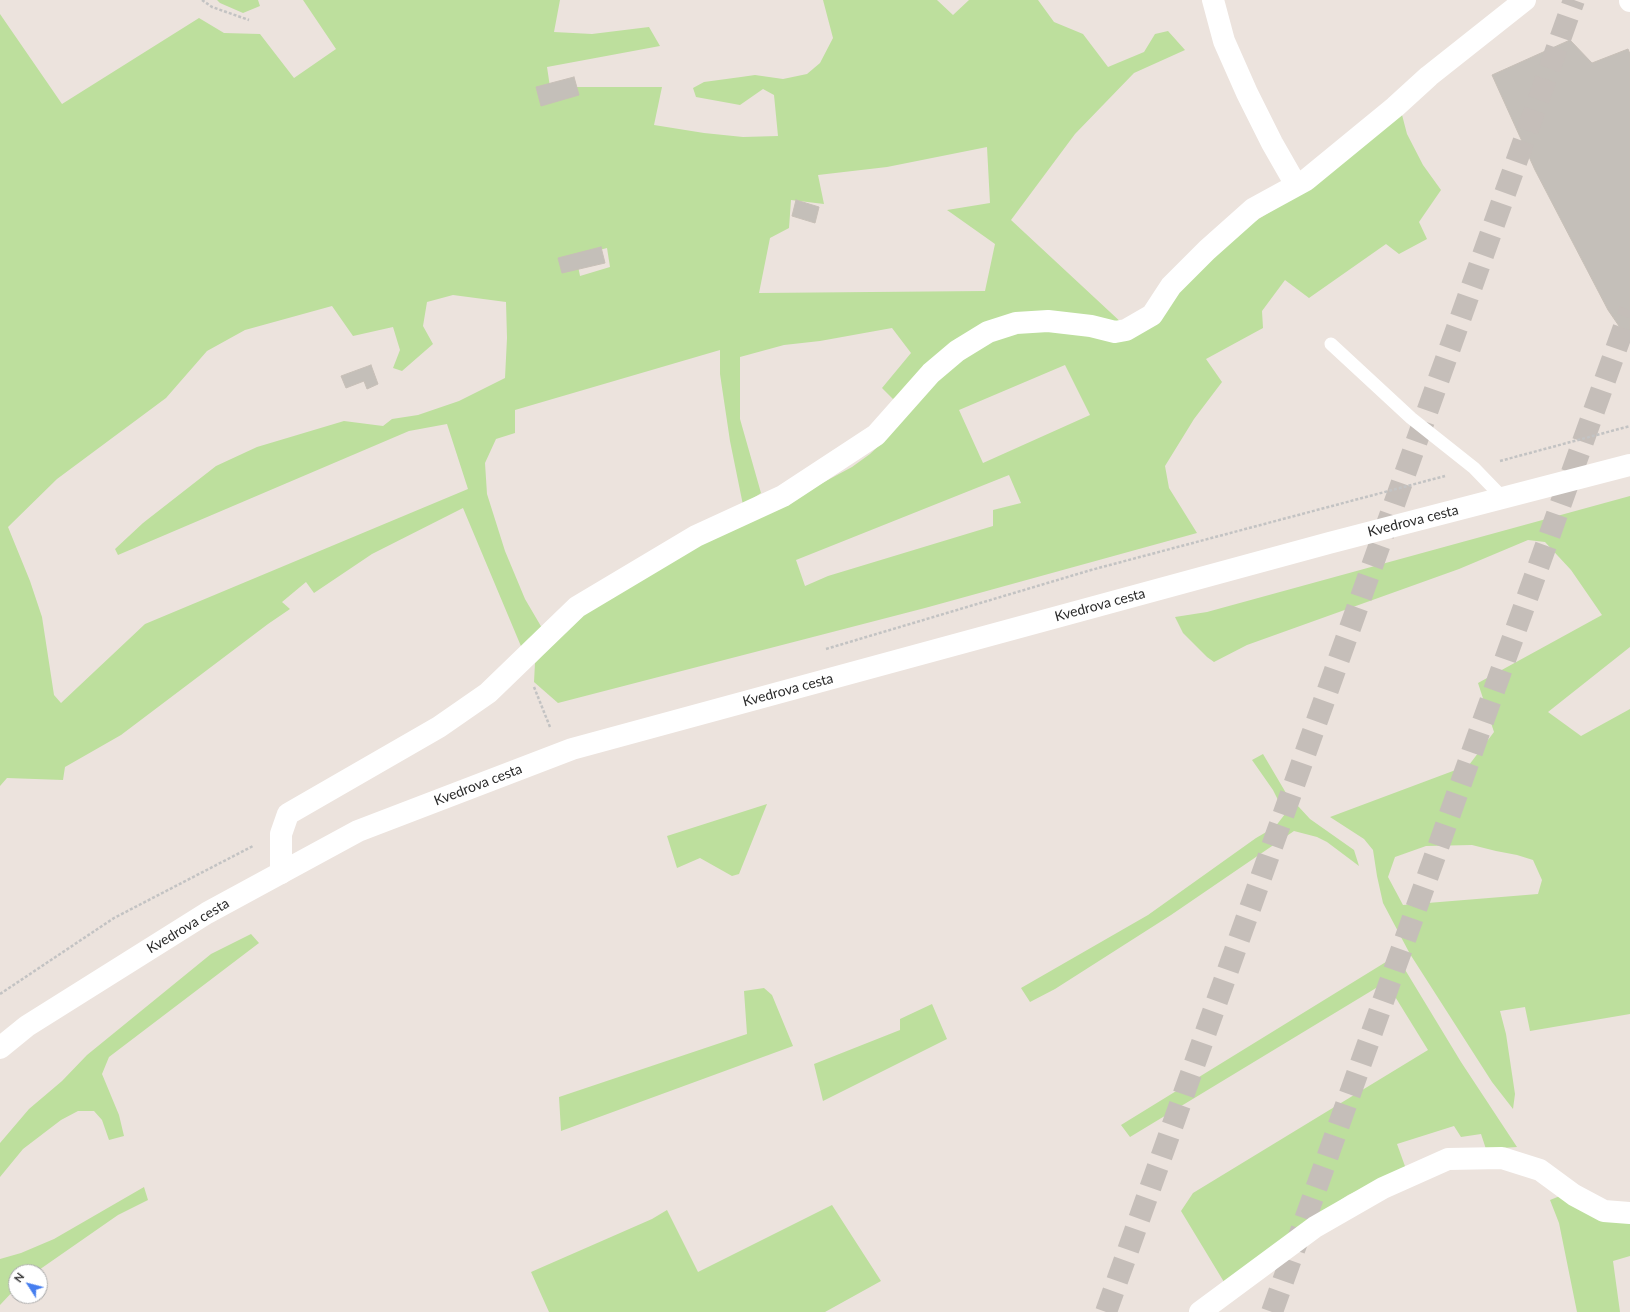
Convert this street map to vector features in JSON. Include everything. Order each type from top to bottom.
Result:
[{"type":"street","points":[[1213,0],[1224,40],[1247,93],[1272,143],[1296,185]]},
{"type":"street","points":[[281,873],[281,834],[288,814],[439,727],[488,693],[577,607],[696,536],[783,496],[876,435],[930,373],[957,351],[988,332],[1016,323],[1048,321],[1091,326],[1114,332],[1126,330],[1152,315],[1171,286],[1207,250],[1253,209],[1306,180],[1395,107],[1429,76],[1524,0]]},
{"type":"street","name":"Kvedrova cesta","points":[[0,1048],[27,1026],[207,913],[358,831],[572,749],[1313,547],[1630,465]]},
{"type":"street","points":[[1200,1312],[1315,1227],[1383,1188],[1448,1159],[1502,1158],[1540,1170],[1574,1195],[1604,1211],[1630,1213]]},
{"type":"lane","points":[[1331,344],[1411,418],[1474,468],[1504,498]]},
{"type":"path","points":[[202,0],[212,7],[249,20]]},
{"type":"path","points":[[522,660],[551,729]]},
{"type":"green space","points":[[217,0],[258,0],[260,6],[243,13],[220,3]]},
{"type":"green space","points":[[303,0],[560,0],[554,32],[592,34],[649,27],[660,46],[547,67],[550,87],[662,87],[654,125],[704,133],[743,137],[778,136],[774,95],[763,89],[740,105],[696,97],[693,88],[704,82],[755,75],[783,79],[807,74],[820,63],[833,38],[823,0],[937,0],[953,15],[969,0],[1038,0],[1054,22],[1083,34],[1108,67],[1144,52],[1155,34],[1168,31],[1185,50],[1134,73],[1075,134],[1011,220],[1124,325],[1020,312],[893,399],[882,388],[911,353],[892,328],[820,341],[784,345],[740,357],[740,419],[761,493],[743,505],[730,441],[720,374],[720,350],[515,410],[515,433],[496,439],[485,463],[487,494],[505,551],[525,599],[542,628],[523,651],[463,508],[372,554],[314,593],[306,582],[282,602],[290,609],[121,735],[65,767],[63,780],[7,778],[0,786],[0,14],[62,104],[199,18],[224,33],[260,34],[294,78],[336,49]],"holes":[[[987,147],[990,203],[947,210],[995,244],[985,291],[759,293],[770,238],[789,228],[791,200],[824,204],[818,175],[887,167]],[[607,248],[610,267],[580,276],[576,256]],[[453,295],[506,302],[507,338],[505,378],[459,401],[418,415],[392,419],[383,426],[344,421],[257,447],[216,466],[143,523],[115,549],[118,555],[409,431],[447,424],[468,489],[145,624],[61,703],[54,695],[42,617],[30,581],[8,527],[57,479],[166,398],[207,351],[245,330],[332,306],[353,336],[393,327],[400,350],[393,368],[402,371],[433,344],[423,326],[427,302]]]},
{"type":"green space","points":[[1401,111],[1407,134],[1423,165],[1441,190],[1419,222],[1427,239],[1399,254],[1386,244],[1309,298],[1285,280],[1262,311],[1263,328],[1206,359],[1222,382],[1194,419],[1165,466],[1169,488],[1197,533],[925,608],[558,703],[534,682],[535,663],[567,627],[638,574],[770,511],[852,467],[870,454],[887,438],[909,405],[981,340],[1030,328],[1101,338],[1187,281],[1228,238],[1281,205]],"holes":[[[1065,365],[1090,415],[983,463],[959,410]],[[1009,475],[1021,503],[993,510],[993,526],[828,576],[805,586],[796,560]]]},
{"type":"green space","points":[[1630,496],[1630,647],[1548,712],[1581,736],[1630,709],[1630,1014],[1530,1031],[1525,1007],[1500,1011],[1506,1034],[1515,1094],[1513,1109],[1492,1082],[1410,954],[1383,903],[1373,850],[1364,839],[1330,817],[1469,765],[1494,732],[1478,683],[1602,615],[1571,570],[1545,542],[1528,540],[1459,569],[1247,645],[1214,662],[1183,633],[1175,617],[1207,612]],"holes":[[[1472,845],[1533,860],[1542,880],[1538,894],[1403,905],[1388,877],[1395,857],[1426,846]]]},
{"type":"green space","points":[[1263,754],[1286,793],[1310,819],[1354,850],[1359,866],[1327,842],[1317,837],[1294,831],[1171,915],[1055,989],[1030,1002],[1021,988],[1148,915],[1256,838],[1275,827],[1285,814],[1273,790],[1252,760]]},
{"type":"green space","points":[[767,804],[739,874],[732,876],[700,858],[677,868],[667,836]]},
{"type":"green space","points":[[251,934],[259,943],[109,1057],[102,1074],[119,1115],[124,1136],[109,1140],[102,1120],[94,1111],[78,1111],[61,1120],[23,1149],[0,1177],[0,1143],[29,1109],[62,1081],[87,1055],[211,954]]},
{"type":"green space","points":[[1394,957],[1404,968],[1461,1062],[1517,1147],[1486,1149],[1481,1134],[1461,1137],[1454,1126],[1397,1144],[1406,1169],[1348,1195],[1224,1282],[1181,1211],[1193,1193],[1428,1050],[1386,982],[1130,1137],[1121,1125]]},
{"type":"green space","points":[[764,988],[772,995],[793,1046],[561,1131],[559,1097],[747,1034],[744,991]]},
{"type":"green space","points":[[932,1004],[947,1039],[823,1101],[814,1064],[900,1030],[900,1019]]},
{"type":"green space","points":[[144,1187],[148,1200],[118,1215],[48,1264],[8,1264],[8,1296],[0,1305],[0,1259],[21,1253],[54,1239]]},
{"type":"green space","points":[[1560,1196],[1630,1222],[1630,1256],[1613,1261],[1620,1312],[1577,1312],[1559,1223],[1550,1200]]},
{"type":"green space","points":[[832,1205],[881,1281],[825,1312],[549,1312],[531,1272],[652,1219],[667,1210],[698,1272]]},
{"type":"building","points":[[1570,40],[1592,63],[1628,49],[1630,54],[1630,342],[1608,310],[1535,170],[1492,75]]},
{"type":"building","points":[[574,77],[579,95],[541,106],[536,87]]},
{"type":"building","points":[[796,200],[819,207],[815,223],[792,216]]},
{"type":"building","points":[[601,247],[605,263],[562,273],[558,258]]},
{"type":"building","points":[[371,365],[378,384],[367,389],[364,381],[346,388],[341,376]]},
{"type":"tunnel","points":[[1106,1312],[1574,0]]},
{"type":"tunnel","points":[[1272,1312],[1630,310]]}]
